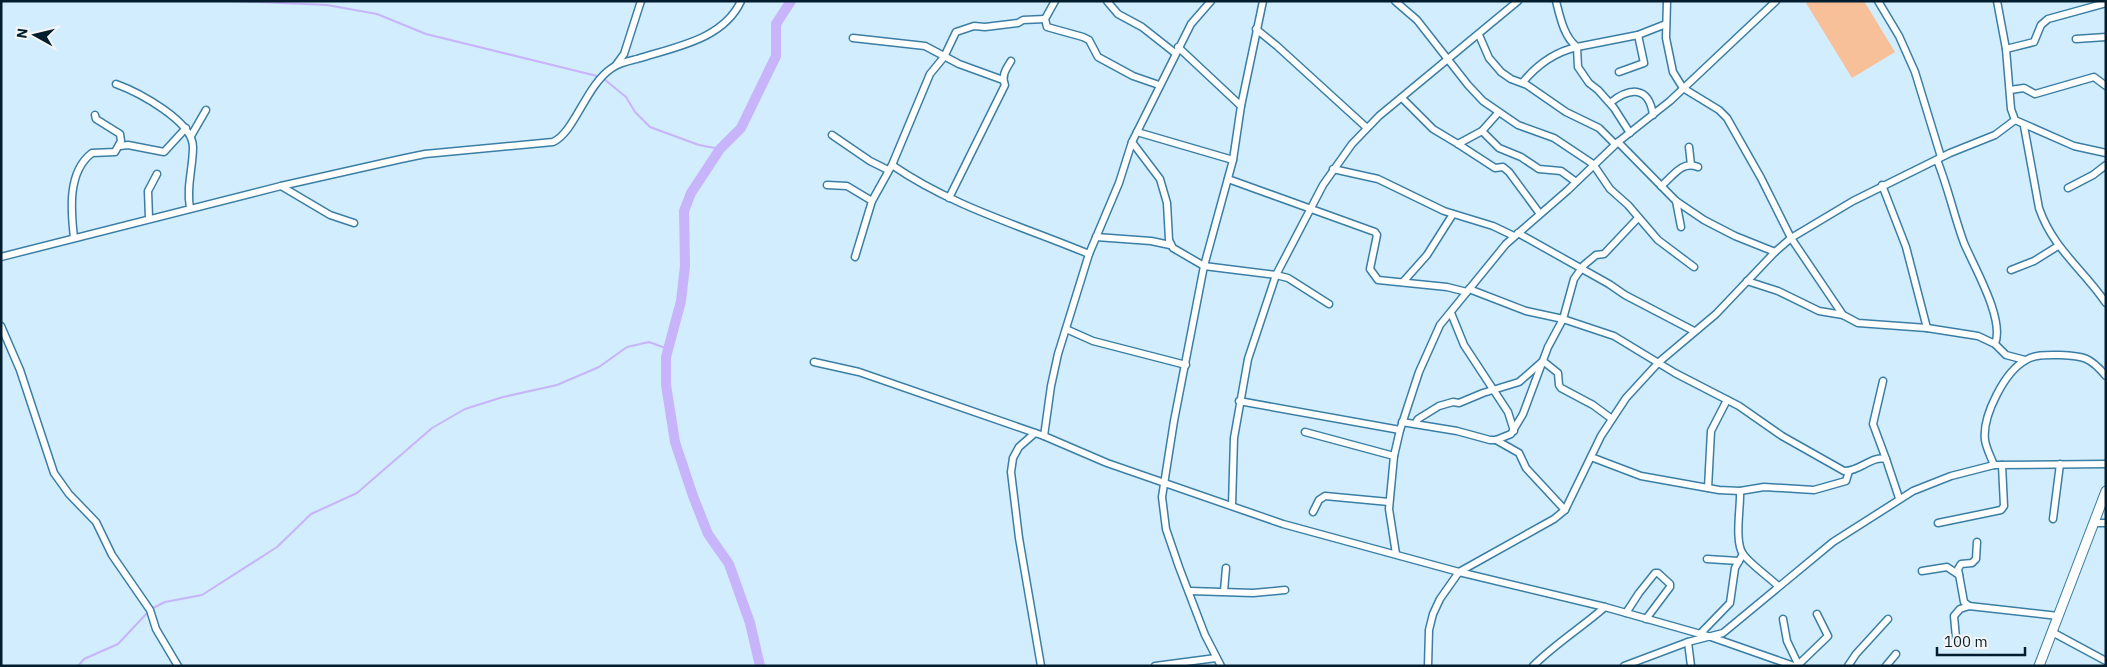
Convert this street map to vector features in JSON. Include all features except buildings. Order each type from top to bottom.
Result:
[{"type":"street","points":[[1,257],[190,208],[425,154],[553,142],[565,132],[595,84],[616,65],[624,54],[641,1]]},
{"type":"street","points":[[616,65],[692,41],[719,28],[731,19],[741,1]]},
{"type":"street","points":[[1055,1],[1045,20],[1047,27],[1089,40],[1098,57],[1133,76],[1159,85]]},
{"type":"street","points":[[1108,1],[1118,14],[1177,50],[1240,106]]},
{"type":"street","points":[[1044,436],[1051,386],[1066,329],[1096,237],[1119,183],[1132,142],[1191,24],[1212,1]]},
{"type":"street","points":[[1222,666],[1216,658],[1190,591],[1178,567],[1162,510],[1164,482],[1174,421],[1204,266],[1233,160],[1240,106],[1263,1]]},
{"type":"street","points":[[1395,1],[1412,14],[1474,93],[1498,113],[1518,125],[1554,138],[1593,164],[1610,189],[1628,204],[1658,240],[1694,267]]},
{"type":"street","points":[[1232,506],[1234,438],[1239,401],[1251,350],[1276,275],[1310,208],[1333,169],[1367,128],[1518,1]]},
{"type":"street","points":[[1556,1],[1558,13],[1569,38],[1577,47],[1578,67],[1589,83],[1610,103],[1630,132]]},
{"type":"street","points":[[1667,1],[1666,24],[1672,66],[1683,88],[1719,110],[1727,118],[1761,178],[1791,238],[1842,315]]},
{"type":"street","points":[[1396,554],[1390,518],[1394,456],[1402,422],[1432,340],[1468,291],[1516,234],[1576,182],[1617,143],[1653,115],[1776,1]]},
{"type":"street","points":[[1878,1],[1899,36],[1915,72],[1965,245],[1974,262],[1996,323],[1998,334],[1995,344]]},
{"type":"street","points":[[1997,1],[2006,49],[2011,109],[2015,120],[2024,126],[2074,146],[2106,153]]},
{"type":"street","points":[[2006,49],[2034,42],[2041,25],[2048,18],[2106,3]]},
{"type":"street","points":[[856,257],[872,202],[890,167],[930,74],[944,57],[956,32],[970,27],[1018,23],[1023,20],[1045,20]]},
{"type":"street","points":[[1522,82],[1543,62],[1564,51],[1577,47],[1586,48],[1638,35],[1666,24]]},
{"type":"street","points":[[1256,29],[1367,128]]},
{"type":"street","points":[[1479,35],[1489,58],[1501,72],[1511,79],[1522,82],[1566,112],[1599,128],[1676,200],[1704,220],[1734,236],[1774,252]]},
{"type":"street","points":[[1619,72],[1644,63],[1638,35]]},
{"type":"street","points":[[2076,39],[2106,37]]},
{"type":"street","points":[[853,38],[926,46],[944,57],[1003,80]]},
{"type":"street","points":[[949,198],[1006,85],[1003,80],[1004,73],[1011,61]]},
{"type":"street","points":[[2010,90],[2024,88],[2035,94],[2094,76],[2106,86]]},
{"type":"street","points":[[116,84],[129,89],[166,111],[186,128],[191,136],[193,146],[188,191],[190,208]]},
{"type":"street","points":[[1610,103],[1625,94],[1641,92],[1648,97],[1653,115]]},
{"type":"street","points":[[1402,98],[1433,129],[1497,168],[1503,167],[1509,172],[1540,214]]},
{"type":"street","points":[[191,136],[206,110]]},
{"type":"street","points":[[1458,144],[1482,131],[1498,113]]},
{"type":"street","points":[[94,115],[96,119],[120,134],[120,146]]},
{"type":"street","points":[[1428,666],[1429,630],[1433,614],[1440,599],[1459,572],[1549,522],[1565,510],[1591,457],[1626,398],[1659,362],[1716,314],[1774,252],[1791,238],[1882,184],[1995,135],[2015,120]]},
{"type":"street","points":[[2024,126],[2039,208],[2058,246],[2105,300]]},
{"type":"street","points":[[74,238],[73,190],[78,172],[92,153],[115,152],[120,146],[128,144],[164,152],[186,128]]},
{"type":"street","points":[[1482,131],[1499,148],[1521,157],[1539,169],[1561,171],[1576,182]]},
{"type":"street","points":[[1138,132],[1233,160]]},
{"type":"street","points":[[832,135],[870,161],[890,167],[962,205],[976,208],[990,217],[1090,254]]},
{"type":"street","points":[[1132,142],[1160,179],[1167,203],[1170,245]]},
{"type":"street","points":[[1661,186],[1672,178],[1675,171],[1695,166],[1689,147]]},
{"type":"street","points":[[2068,188],[2093,175],[2106,165]]},
{"type":"street","points":[[1333,169],[1378,179],[1453,214],[1516,234],[1694,331]]},
{"type":"street","points":[[149,218],[148,191],[157,174]]},
{"type":"street","points":[[1228,180],[1375,232],[1377,235],[1370,272],[1378,280],[1448,287],[1468,291],[1526,311],[1563,319],[1614,336],[1727,400],[1782,436],[1849,472]]},
{"type":"street","points":[[1882,184],[1902,233],[1927,328]]},
{"type":"street","points":[[827,185],[847,186],[872,202]]},
{"type":"street","points":[[281,186],[330,215],[354,222]]},
{"type":"street","points":[[1676,200],[1681,227]]},
{"type":"street","points":[[1403,282],[1426,255],[1453,214]]},
{"type":"street","points":[[1496,440],[1514,431],[1563,319],[1572,285],[1581,268],[1596,255],[1604,254],[1638,218]]},
{"type":"street","points":[[1096,237],[1151,241],[1170,245],[1176,251],[1204,266],[1276,275],[1294,281],[1330,304]]},
{"type":"street","points":[[2010,270],[2034,261],[2058,246]]},
{"type":"street","points":[[1747,281],[1778,291],[1819,311],[1842,315],[1858,323],[1927,328],[1978,336],[1995,344],[2006,355],[2025,360]]},
{"type":"street","points":[[1451,313],[1464,345],[1508,412],[1514,431]]},
{"type":"street","points":[[1,326],[20,370],[54,473],[69,494],[96,522],[112,556],[150,610],[156,629],[178,666]]},
{"type":"street","points":[[1066,329],[1093,341],[1186,365]]},
{"type":"street","points":[[1938,522],[2001,510],[2004,506],[1998,465],[1985,440],[1990,412],[2002,384],[2025,360],[2044,354],[2079,356],[2092,361],[2106,376]]},
{"type":"street","points":[[1415,424],[1418,419],[1439,406],[1453,402],[1459,403],[1519,382],[1543,361]]},
{"type":"street","points":[[1543,361],[1558,373],[1561,388],[1593,405],[1612,419]]},
{"type":"street","points":[[814,362],[860,372],[1044,436],[1072,450],[1324,536],[1459,572],[1605,607],[1711,637],[1797,665]]},
{"type":"street","points":[[1883,382],[1873,424],[1899,498]]},
{"type":"street","points":[[1708,488],[1711,431],[1727,400]]},
{"type":"street","points":[[1239,401],[1400,430]]},
{"type":"street","points":[[1402,422],[1457,431],[1496,440],[1518,453],[1526,468],[1565,510]]},
{"type":"street","points":[[1305,432],[1394,456]]},
{"type":"street","points":[[1035,433],[1016,453],[1011,465],[1011,483],[1041,666]]},
{"type":"street","points":[[1591,457],[1641,476],[1708,488],[1740,491],[1764,487],[1814,490],[1846,481],[1849,472],[1881,458],[1886,459]]},
{"type":"street","points":[[2053,519],[2060,464]]},
{"type":"street","points":[[1624,666],[1688,642],[1727,631],[1778,586],[1833,542],[1899,498],[1951,476],[1998,465],[2106,464]]},
{"type":"street","points":[[1700,634],[1730,603],[1733,594],[1732,584],[1743,554],[1738,521],[1741,509],[1740,491]]},
{"type":"street","points":[[2040,666],[2106,491]]},
{"type":"street","points":[[1313,512],[1318,500],[1325,496],[1390,502]]},
{"type":"street","points":[[2093,522],[2106,523]]},
{"type":"street","points":[[1969,606],[1964,602],[1958,566],[1972,563],[1976,559],[1977,542]]},
{"type":"street","points":[[1743,554],[1778,586]]},
{"type":"street","points":[[1707,559],[1739,561]]},
{"type":"street","points":[[1922,572],[1947,567],[1959,575]]},
{"type":"street","points":[[1224,591],[1226,568]]},
{"type":"street","points":[[1626,614],[1639,593],[1658,573],[1670,584],[1670,587],[1646,619]]},
{"type":"street","points":[[1190,591],[1253,593],[1285,590]]},
{"type":"street","points":[[1956,638],[1954,616],[1960,610],[1969,606],[2058,616]]},
{"type":"street","points":[[1533,666],[1553,646],[1566,636],[1575,633],[1605,607]]},
{"type":"street","points":[[1797,665],[1828,636],[1817,614]]},
{"type":"street","points":[[1783,619],[1787,641],[1797,665]]},
{"type":"street","points":[[1848,666],[1856,654],[1888,619]]},
{"type":"street","points":[[2052,632],[2106,661]]},
{"type":"street","points":[[1688,642],[1691,666]]},
{"type":"street","points":[[1886,666],[1896,654]]},
{"type":"street","points":[[1155,666],[1216,658]]},
{"type":"shaded area","points":[[1809,1],[1864,1],[1895,52],[1852,78],[1806,3]]},
{"type":"waterway","points":[[234,1],[327,5],[377,14],[426,34],[597,76]]},
{"type":"waterway","points":[[760,666],[750,623],[729,564],[708,534],[675,442],[666,385],[666,357],[681,301],[685,266],[684,211],[691,193],[720,149],[741,128],[776,56],[776,24],[791,1]]},
{"type":"waterway","points":[[604,79],[626,97],[635,112],[650,127],[699,145],[720,149]]},
{"type":"waterway","points":[[151,609],[165,602],[202,595],[277,547],[311,514],[357,493],[432,428],[465,409],[503,397],[557,385],[599,367],[627,347],[649,342],[668,349]]},
{"type":"waterway","points":[[78,666],[84,659],[118,644],[148,612]]}]
